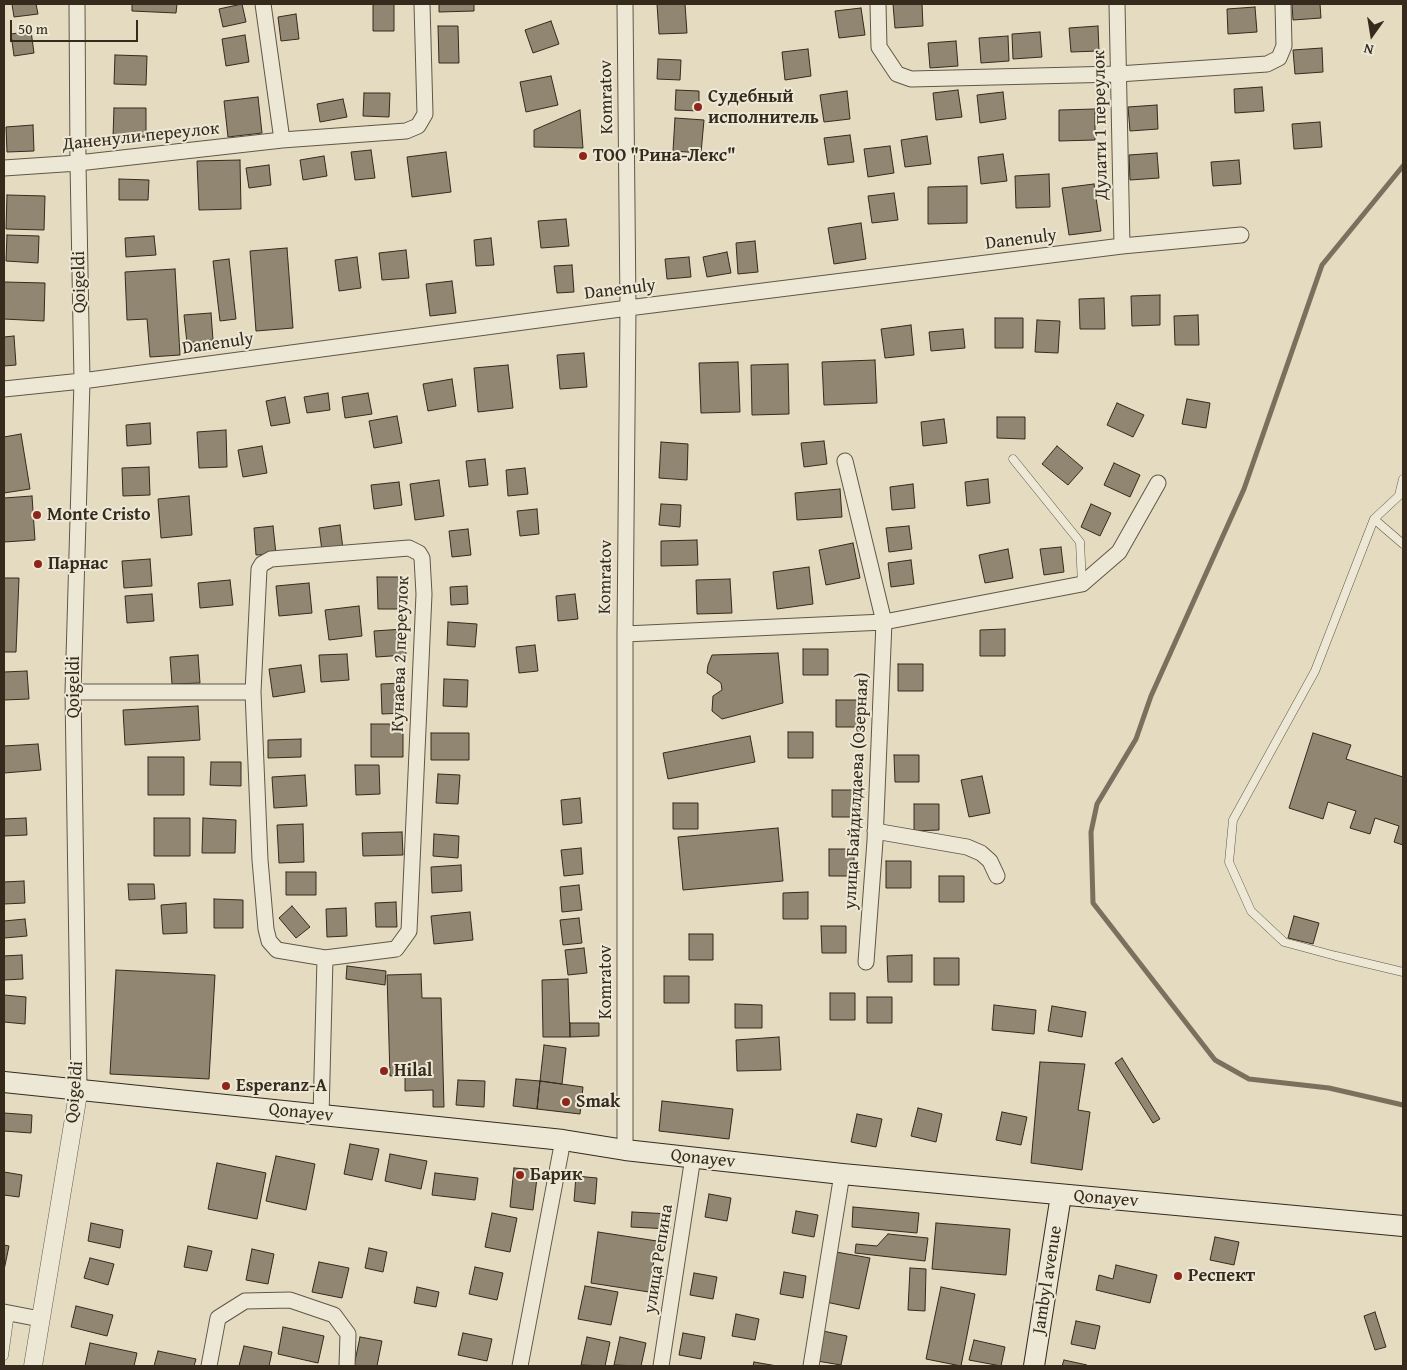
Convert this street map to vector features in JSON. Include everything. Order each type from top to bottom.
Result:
[{"type":"main road","name":"Qonayev","points":[[4,1082],[79,1088],[321,1116],[563,1140],[625,1150],[842,1174],[1403,1226]]},
{"type":"main road","name":"Jambyl avenue","points":[[1034,1366],[1061,1195]]},
{"type":"street","name":"Qoigeldi","points":[[33,1366],[79,1088],[73,692],[82,381],[77,4]]},
{"type":"street","points":[[263,4],[282,140]]},
{"type":"street","name":"Даненули переулок","points":[[4,168],[78,164],[282,140],[406,131],[418,126],[425,114],[422,4]]},
{"type":"street","name":"Komratov","points":[[625,4],[628,308],[625,634],[625,1150]]},
{"type":"street","points":[[878,4],[879,47],[897,74],[911,79],[1118,74],[1267,64],[1279,58],[1284,46],[1283,4]]},
{"type":"street","name":"Дулати 1 переулок","points":[[1117,4],[1122,246]]},
{"type":"street","name":"Danenuly","points":[[4,389],[82,381],[628,308],[1122,246],[1241,235]]},
{"type":"street","name":"улица Байдилдаева (Озерная)","points":[[845,461],[884,622],[875,832],[866,962]]},
{"type":"street","points":[[625,634],[884,622],[1082,584],[1119,552],[1158,483]]},
{"type":"street","name":"Кунаева 2 переулок","points":[[409,548],[419,553],[422,558],[424,594],[409,931],[396,949],[325,958],[277,950],[269,941],[266,929],[260,860],[253,692],[259,569],[262,564],[270,559],[409,548]]},
{"type":"street","points":[[73,692],[253,692]]},
{"type":"street","points":[[875,832],[967,846],[981,853],[990,861],[997,876]]},
{"type":"street","points":[[321,1116],[325,958]]},
{"type":"street","points":[[520,1366],[563,1140]]},
{"type":"street","name":"улица Репина","points":[[662,1366],[693,1158]]},
{"type":"street","points":[[812,1366],[842,1174]]},
{"type":"street","points":[[209,1366],[218,1318],[245,1302],[290,1300],[334,1315],[348,1334],[347,1366]]},
{"type":"street","points":[[7,1313],[40,1320]]},
{"type":"lane","points":[[1013,459],[1080,542],[1082,584]]},
{"type":"lane","points":[[1403,479],[1401,494],[1374,519],[1315,671],[1233,820],[1229,862],[1251,911],[1284,942],[1403,972]]},
{"type":"lane","points":[[1374,519],[1403,544]]},
{"type":"lane","points":[[4,1356],[7,1313]]},
{"type":"building","points":[[12,4],[36,4],[38,14],[14,17]]},
{"type":"building","points":[[132,4],[177,4],[176,13],[132,11]]},
{"type":"building","points":[[242,4],[246,22],[223,27],[219,9]]},
{"type":"building","points":[[373,4],[394,4],[394,31],[373,31]]},
{"type":"building","points":[[439,4],[474,4],[474,11],[439,12]]},
{"type":"building","points":[[657,4],[685,4],[687,33],[659,34]]},
{"type":"building","points":[[893,4],[922,4],[923,26],[895,28]]},
{"type":"building","points":[[1292,4],[1320,4],[1321,18],[1293,20]]},
{"type":"building","points":[[1255,7],[1257,32],[1228,34],[1227,9]]},
{"type":"building","points":[[861,8],[865,35],[839,38],[835,11]]},
{"type":"building","points":[[296,14],[299,39],[281,41],[278,17]]},
{"type":"building","points":[[551,21],[559,44],[533,53],[525,30]]},
{"type":"building","points":[[438,26],[458,26],[459,63],[439,63]]},
{"type":"building","points":[[1098,26],[1099,51],[1071,52],[1069,28]]},
{"type":"building","points":[[31,31],[34,53],[14,56],[11,34]]},
{"type":"building","points":[[1040,32],[1042,57],[1013,59],[1012,34]]},
{"type":"building","points":[[245,35],[249,62],[226,66],[222,39]]},
{"type":"building","points":[[1008,36],[1009,61],[981,63],[979,38]]},
{"type":"building","points":[[956,41],[958,66],[930,68],[928,43]]},
{"type":"building","points":[[1322,48],[1323,72],[1295,74],[1293,50]]},
{"type":"building","points":[[808,49],[811,76],[785,80],[782,52]]},
{"type":"building","points":[[115,55],[147,56],[146,85],[114,84]]},
{"type":"building","points":[[658,59],[681,60],[680,80],[657,79]]},
{"type":"building","points":[[551,76],[558,105],[526,112],[520,82]]},
{"type":"building","points":[[1262,87],[1264,111],[1235,113],[1234,89]]},
{"type":"building","points":[[676,90],[699,91],[699,111],[675,110]]},
{"type":"building","points":[[958,90],[962,117],[936,120],[933,93]]},
{"type":"building","points":[[847,91],[850,119],[824,122],[820,95]]},
{"type":"building","points":[[1003,92],[1006,119],[980,123],[977,95]]},
{"type":"building","points":[[364,93],[390,93],[389,117],[363,116]]},
{"type":"building","points":[[258,97],[262,133],[228,137],[224,101]]},
{"type":"building","points":[[343,99],[347,117],[320,122],[317,104]]},
{"type":"building","points":[[1157,105],[1158,129],[1130,131],[1128,107]]},
{"type":"building","points":[[114,108],[146,108],[146,137],[113,137]]},
{"type":"building","points":[[1095,109],[1095,140],[1059,141],[1059,110]]},
{"type":"building","points":[[580,110],[583,148],[534,147],[534,130]]},
{"type":"building","points":[[675,118],[704,120],[701,153],[673,151]]},
{"type":"building","points":[[1320,122],[1322,147],[1294,149],[1292,124]]},
{"type":"building","points":[[33,125],[34,151],[7,152],[6,127]]},
{"type":"building","points":[[850,135],[854,162],[828,165],[824,138]]},
{"type":"building","points":[[927,136],[931,164],[905,167],[901,140]]},
{"type":"building","points":[[890,146],[894,173],[868,177],[864,149]]},
{"type":"building","points":[[371,150],[375,178],[355,180],[351,152]]},
{"type":"building","points":[[446,152],[451,192],[412,197],[407,157]]},
{"type":"building","points":[[1157,153],[1159,178],[1130,180],[1129,155]]},
{"type":"building","points":[[1003,154],[1007,181],[981,184],[978,157]]},
{"type":"building","points":[[324,156],[327,176],[303,180],[300,160]]},
{"type":"building","points":[[240,160],[241,209],[199,210],[197,161]]},
{"type":"building","points":[[1239,160],[1241,184],[1213,186],[1211,162]]},
{"type":"building","points":[[269,165],[271,185],[249,188],[246,168]]},
{"type":"building","points":[[1049,174],[1050,207],[1016,208],[1015,176]]},
{"type":"building","points":[[119,179],[149,180],[148,200],[119,200]]},
{"type":"building","points":[[1094,184],[1101,231],[1069,235],[1062,188]]},
{"type":"building","points":[[967,186],[967,223],[928,224],[928,187]]},
{"type":"building","points":[[894,193],[898,220],[872,223],[868,196]]},
{"type":"building","points":[[7,195],[45,196],[44,230],[6,229]]},
{"type":"building","points":[[566,219],[569,246],[541,248],[538,221]]},
{"type":"building","points":[[861,223],[866,259],[834,264],[828,228]]},
{"type":"building","points":[[7,235],[39,236],[38,263],[6,261]]},
{"type":"building","points":[[154,236],[156,255],[126,257],[125,238]]},
{"type":"building","points":[[491,238],[494,265],[476,266],[474,240]]},
{"type":"building","points":[[755,241],[758,272],[738,274],[736,243]]},
{"type":"building","points":[[287,248],[293,328],[256,331],[250,251]]},
{"type":"building","points":[[406,250],[409,278],[382,280],[379,253]]},
{"type":"building","points":[[727,252],[731,273],[707,277],[703,257]]},
{"type":"building","points":[[357,257],[361,288],[339,291],[335,260]]},
{"type":"building","points":[[689,257],[691,277],[667,279],[665,259]]},
{"type":"building","points":[[229,259],[236,319],[220,321],[213,261]]},
{"type":"building","points":[[572,265],[574,292],[557,293],[554,266]]},
{"type":"building","points":[[175,269],[180,355],[150,357],[147,319],[127,320],[125,272]]},
{"type":"building","points":[[452,281],[456,313],[430,316],[426,284]]},
{"type":"building","points":[[4,282],[45,283],[44,321],[4,319]]},
{"type":"building","points":[[1160,295],[1160,325],[1132,326],[1131,296]]},
{"type":"building","points":[[1104,298],[1105,329],[1080,329],[1079,299]]},
{"type":"building","points":[[211,313],[213,340],[187,343],[184,315]]},
{"type":"building","points":[[1198,315],[1199,345],[1175,345],[1174,316]]},
{"type":"building","points":[[995,318],[1023,318],[1023,348],[995,348]]},
{"type":"building","points":[[1037,320],[1060,321],[1058,353],[1035,352]]},
{"type":"building","points":[[911,325],[914,355],[885,358],[881,329]]},
{"type":"building","points":[[963,329],[965,348],[931,351],[929,332]]},
{"type":"building","points":[[14,336],[16,365],[4,366],[4,337]]},
{"type":"building","points":[[584,353],[587,387],[560,389],[557,355]]},
{"type":"building","points":[[875,360],[877,403],[824,405],[822,362]]},
{"type":"building","points":[[738,362],[740,412],[701,413],[699,363]]},
{"type":"building","points":[[788,364],[789,414],[752,415],[751,365]]},
{"type":"building","points":[[508,365],[513,408],[478,412],[474,368]]},
{"type":"building","points":[[452,379],[456,406],[428,411],[423,384]]},
{"type":"building","points":[[328,393],[330,410],[307,413],[304,397]]},
{"type":"building","points":[[368,393],[372,414],[345,418],[342,397]]},
{"type":"building","points":[[285,397],[290,423],[271,426],[266,401]]},
{"type":"building","points":[[1187,399],[1210,403],[1206,428],[1182,424]]},
{"type":"building","points":[[1117,403],[1144,415],[1133,437],[1107,425]]},
{"type":"building","points":[[397,416],[402,443],[374,448],[369,421]]},
{"type":"building","points":[[997,417],[1025,417],[1025,439],[997,438]]},
{"type":"building","points":[[944,419],[947,443],[923,446],[921,422]]},
{"type":"building","points":[[150,423],[151,444],[127,446],[126,425]]},
{"type":"building","points":[[226,430],[227,467],[199,468],[197,432]]},
{"type":"building","points":[[21,434],[30,489],[4,493],[4,437]]},
{"type":"building","points":[[824,441],[827,464],[804,467],[801,443]]},
{"type":"building","points":[[661,442],[688,444],[687,480],[659,478]]},
{"type":"building","points":[[262,446],[267,473],[243,477],[238,450]]},
{"type":"building","points":[[1057,446],[1083,468],[1068,485],[1042,464]]},
{"type":"building","points":[[485,459],[488,485],[469,487],[466,461]]},
{"type":"building","points":[[1114,463],[1140,475],[1130,497],[1104,485]]},
{"type":"building","points":[[149,467],[150,495],[123,496],[122,468]]},
{"type":"building","points":[[525,468],[528,494],[508,496],[506,470]]},
{"type":"building","points":[[988,479],[990,503],[967,506],[965,482]]},
{"type":"building","points":[[439,480],[444,516],[415,520],[410,484]]},
{"type":"building","points":[[399,482],[402,505],[374,509],[371,485]]},
{"type":"building","points":[[913,484],[915,508],[892,510],[890,487]]},
{"type":"building","points":[[840,489],[842,517],[797,520],[795,493]]},
{"type":"building","points":[[32,496],[35,540],[4,542],[4,498]]},
{"type":"building","points":[[189,496],[192,535],[161,538],[158,499]]},
{"type":"building","points":[[661,504],[681,505],[680,527],[659,525]]},
{"type":"building","points":[[1091,504],[1111,513],[1100,536],[1081,527]]},
{"type":"building","points":[[537,509],[539,534],[520,536],[517,511]]},
{"type":"building","points":[[340,525],[343,549],[322,551],[319,528]]},
{"type":"building","points":[[273,526],[276,554],[256,555],[254,528]]},
{"type":"building","points":[[909,526],[912,549],[889,552],[886,528]]},
{"type":"building","points":[[468,529],[471,555],[452,557],[449,531]]},
{"type":"building","points":[[697,540],[698,565],[661,566],[661,541]]},
{"type":"building","points":[[853,543],[860,578],[826,585],[819,550]]},
{"type":"building","points":[[1061,547],[1064,572],[1044,575],[1040,549]]},
{"type":"building","points":[[1008,549],[1013,578],[985,583],[979,555]]},
{"type":"building","points":[[150,559],[152,586],[124,588],[122,561]]},
{"type":"building","points":[[911,560],[914,584],[891,587],[888,563]]},
{"type":"building","points":[[809,567],[813,604],[777,609],[773,572]]},
{"type":"building","points":[[377,577],[400,577],[400,609],[378,609]]},
{"type":"building","points":[[4,578],[19,578],[16,652],[4,652]]},
{"type":"building","points":[[730,579],[732,613],[697,614],[696,580]]},
{"type":"building","points":[[230,580],[233,605],[200,608],[198,583]]},
{"type":"building","points":[[309,583],[312,613],[279,616],[276,586]]},
{"type":"building","points":[[467,586],[468,604],[451,605],[450,587]]},
{"type":"building","points":[[152,594],[154,621],[127,623],[125,596]]},
{"type":"building","points":[[575,594],[578,619],[558,621],[556,596]]},
{"type":"building","points":[[359,606],[362,636],[329,640],[325,610]]},
{"type":"building","points":[[448,622],[477,624],[475,647],[447,645]]},
{"type":"building","points":[[404,629],[406,655],[376,657],[374,631]]},
{"type":"building","points":[[1005,629],[1005,656],[980,656],[980,630]]},
{"type":"building","points":[[535,645],[538,671],[519,673],[516,647]]},
{"type":"building","points":[[803,649],[828,649],[828,675],[803,675]]},
{"type":"building","points":[[778,653],[783,703],[722,719],[712,711],[713,696],[722,690],[721,683],[707,673],[712,655]]},
{"type":"building","points":[[347,654],[349,680],[321,682],[319,655]]},
{"type":"building","points":[[198,655],[200,683],[172,684],[170,657]]},
{"type":"building","points":[[898,664],[923,664],[923,691],[898,691]]},
{"type":"building","points":[[301,665],[305,692],[273,697],[269,669]]},
{"type":"building","points":[[27,671],[29,699],[4,700],[4,672]]},
{"type":"building","points":[[444,679],[468,680],[467,707],[443,706]]},
{"type":"building","points":[[403,683],[404,713],[382,714],[381,684]]},
{"type":"building","points":[[836,700],[861,700],[861,727],[836,727]]},
{"type":"building","points":[[198,706],[200,740],[125,745],[123,710]]},
{"type":"building","points":[[371,724],[403,724],[403,757],[371,757]]},
{"type":"building","points":[[788,732],[813,732],[813,758],[788,758]]},
{"type":"building","points":[[431,733],[469,733],[469,760],[431,760]]},
{"type":"building","points":[[1313,733],[1351,745],[1346,759],[1403,777],[1403,845],[1394,842],[1399,826],[1375,818],[1370,834],[1350,828],[1356,811],[1328,802],[1323,819],[1289,808]]},
{"type":"building","points":[[750,736],[755,762],[668,779],[663,753]]},
{"type":"building","points":[[301,739],[301,757],[268,758],[268,740]]},
{"type":"building","points":[[38,744],[41,770],[4,773],[4,746]]},
{"type":"building","points":[[894,755],[919,755],[919,782],[895,782]]},
{"type":"building","points":[[148,757],[184,757],[184,795],[148,795]]},
{"type":"building","points":[[211,762],[241,762],[241,786],[210,785]]},
{"type":"building","points":[[355,765],[379,765],[380,794],[356,795]]},
{"type":"building","points":[[438,774],[460,775],[458,804],[436,803]]},
{"type":"building","points":[[305,775],[307,806],[274,808],[272,777]]},
{"type":"building","points":[[982,776],[990,813],[969,817],[961,780]]},
{"type":"building","points":[[832,790],[857,790],[857,817],[832,817]]},
{"type":"building","points":[[580,798],[582,823],[563,825],[561,800]]},
{"type":"building","points":[[673,803],[698,803],[698,829],[673,829]]},
{"type":"building","points":[[914,804],[939,804],[939,830],[914,831]]},
{"type":"building","points":[[26,818],[27,835],[4,836],[4,819]]},
{"type":"building","points":[[154,818],[190,818],[190,856],[154,856]]},
{"type":"building","points":[[203,818],[236,820],[235,853],[202,853]]},
{"type":"building","points":[[303,824],[304,862],[279,863],[277,825]]},
{"type":"building","points":[[778,828],[783,881],[683,890],[678,837]]},
{"type":"building","points":[[402,832],[403,855],[363,856],[362,833]]},
{"type":"building","points":[[434,834],[459,836],[458,858],[433,856]]},
{"type":"building","points":[[581,848],[583,874],[564,876],[561,850]]},
{"type":"building","points":[[829,849],[854,849],[854,876],[829,876]]},
{"type":"building","points":[[886,861],[911,861],[911,888],[886,888]]},
{"type":"building","points":[[461,865],[462,891],[432,893],[431,867]]},
{"type":"building","points":[[286,872],[316,872],[316,895],[286,895]]},
{"type":"building","points":[[939,876],[964,876],[964,902],[939,902]]},
{"type":"building","points":[[24,881],[25,903],[4,904],[4,882]]},
{"type":"building","points":[[128,884],[154,884],[155,899],[129,900]]},
{"type":"building","points":[[579,885],[582,910],[562,912],[560,887]]},
{"type":"building","points":[[808,892],[808,919],[783,919],[783,893]]},
{"type":"building","points":[[214,899],[243,900],[243,928],[214,928]]},
{"type":"building","points":[[396,902],[397,927],[376,927],[375,903]]},
{"type":"building","points":[[186,903],[187,933],[163,934],[161,905]]},
{"type":"building","points":[[292,906],[310,927],[296,938],[279,918]]},
{"type":"building","points":[[346,908],[347,936],[327,937],[326,909]]},
{"type":"building","points":[[470,912],[473,940],[434,944],[431,916]]},
{"type":"building","points":[[1294,916],[1319,923],[1313,944],[1288,938]]},
{"type":"building","points":[[579,918],[582,943],[563,945],[560,920]]},
{"type":"building","points":[[25,919],[27,936],[4,938],[4,921]]},
{"type":"building","points":[[821,926],[846,926],[846,953],[822,953]]},
{"type":"building","points":[[689,934],[713,934],[713,960],[689,960]]},
{"type":"building","points":[[584,948],[587,973],[568,975],[565,950]]},
{"type":"building","points":[[22,955],[23,979],[4,980],[4,956]]},
{"type":"building","points":[[912,955],[912,982],[888,982],[887,956]]},
{"type":"building","points":[[934,958],[959,958],[959,985],[934,985]]},
{"type":"building","points":[[347,966],[386,971],[385,985],[346,979]]},
{"type":"building","points":[[116,970],[215,975],[209,1079],[110,1074]]},
{"type":"building","points":[[421,974],[422,998],[441,998],[444,1107],[433,1107],[433,1090],[405,1091],[405,1075],[390,1076],[387,975]]},
{"type":"building","points":[[664,976],[689,976],[689,1003],[664,1003]]},
{"type":"building","points":[[568,979],[570,1037],[543,1037],[542,980]]},
{"type":"building","points":[[830,993],[855,993],[855,1020],[830,1020]]},
{"type":"building","points":[[4,995],[26,997],[25,1024],[4,1022]]},
{"type":"building","points":[[867,997],[892,997],[892,1023],[867,1023]]},
{"type":"building","points":[[735,1004],[762,1005],[762,1028],[735,1028]]},
{"type":"building","points":[[994,1005],[1036,1010],[1034,1034],[992,1030]]},
{"type":"building","points":[[1052,1006],[1086,1012],[1082,1037],[1048,1031]]},
{"type":"building","points":[[570,1023],[599,1023],[599,1036],[570,1037]]},
{"type":"building","points":[[779,1037],[781,1070],[737,1071],[736,1040]]},
{"type":"building","points":[[544,1045],[566,1048],[562,1084],[540,1081]]},
{"type":"building","points":[[1122,1058],[1160,1119],[1153,1123],[1115,1063]]},
{"type":"building","points":[[1040,1062],[1085,1064],[1078,1110],[1090,1112],[1082,1170],[1031,1163]]},
{"type":"building","points":[[516,1079],[540,1081],[537,1109],[513,1106]]},
{"type":"building","points":[[458,1080],[485,1081],[484,1107],[456,1105]]},
{"type":"building","points":[[540,1081],[583,1087],[580,1114],[537,1109]]},
{"type":"building","points":[[662,1101],[733,1109],[729,1139],[659,1131]]},
{"type":"building","points":[[918,1108],[942,1114],[936,1142],[911,1136]]},
{"type":"building","points":[[1002,1112],[1027,1117],[1021,1145],[996,1140]]},
{"type":"building","points":[[4,1113],[32,1115],[31,1133],[4,1131]]},
{"type":"building","points":[[857,1114],[882,1119],[876,1147],[851,1142]]},
{"type":"building","points":[[350,1144],[379,1149],[372,1180],[344,1174]]},
{"type":"building","points":[[390,1154],[427,1161],[421,1189],[385,1181]]},
{"type":"building","points":[[276,1156],[315,1164],[306,1210],[266,1201]]},
{"type":"building","points":[[217,1163],[266,1173],[257,1219],[208,1209]]},
{"type":"building","points":[[514,1168],[538,1170],[533,1210],[510,1207]]},
{"type":"building","points":[[4,1172],[22,1175],[19,1197],[4,1195]]},
{"type":"building","points":[[435,1173],[478,1178],[475,1200],[432,1195]]},
{"type":"building","points":[[576,1176],[597,1178],[595,1204],[574,1201]]},
{"type":"building","points":[[709,1194],[731,1198],[727,1221],[705,1217]]},
{"type":"building","points":[[853,1207],[919,1213],[917,1233],[852,1227]]},
{"type":"building","points":[[796,1211],[818,1215],[814,1237],[792,1233]]},
{"type":"building","points":[[632,1212],[671,1214],[670,1229],[631,1227]]},
{"type":"building","points":[[492,1213],[517,1218],[510,1252],[485,1247]]},
{"type":"building","points":[[91,1223],[123,1230],[120,1248],[88,1241]]},
{"type":"building","points":[[936,1223],[1010,1229],[1006,1275],[932,1269]]},
{"type":"building","points":[[598,1232],[657,1241],[649,1292],[591,1283]]},
{"type":"building","points":[[888,1234],[928,1238],[925,1261],[855,1253],[856,1244],[877,1246]]},
{"type":"building","points":[[1215,1237],[1239,1242],[1234,1265],[1210,1260]]},
{"type":"building","points":[[4,1245],[9,1246],[4,1270]]},
{"type":"building","points":[[188,1246],[212,1251],[207,1271],[184,1267]]},
{"type":"building","points":[[369,1248],[387,1252],[383,1272],[365,1268]]},
{"type":"building","points":[[252,1249],[274,1254],[268,1284],[246,1280]]},
{"type":"building","points":[[836,1252],[870,1258],[859,1309],[826,1302]]},
{"type":"building","points":[[90,1258],[114,1264],[108,1285],[84,1278]]},
{"type":"building","points":[[319,1262],[349,1268],[342,1298],[312,1292]]},
{"type":"building","points":[[1116,1265],[1157,1275],[1150,1303],[1096,1290],[1099,1275],[1113,1279]]},
{"type":"building","points":[[475,1267],[503,1273],[497,1300],[469,1294]]},
{"type":"building","points":[[910,1268],[926,1269],[925,1311],[908,1310]]},
{"type":"building","points":[[784,1272],[806,1276],[803,1298],[780,1294]]},
{"type":"building","points":[[694,1273],[717,1277],[713,1299],[690,1295]]},
{"type":"building","points":[[585,1286],[618,1292],[611,1325],[578,1319]]},
{"type":"building","points":[[417,1287],[439,1292],[436,1307],[414,1303]]},
{"type":"building","points":[[941,1287],[975,1294],[961,1366],[926,1359]]},
{"type":"building","points":[[76,1306],[113,1315],[107,1336],[71,1327]]},
{"type":"building","points":[[1375,1312],[1386,1347],[1375,1350],[1364,1316]]},
{"type":"building","points":[[736,1314],[759,1319],[755,1340],[732,1336]]},
{"type":"building","points":[[1076,1321],[1100,1326],[1095,1349],[1071,1344]]},
{"type":"building","points":[[283,1327],[324,1336],[318,1363],[278,1354]]},
{"type":"building","points":[[823,1331],[847,1336],[841,1365],[817,1361]]},
{"type":"building","points":[[463,1333],[492,1339],[487,1361],[458,1355]]},
{"type":"building","points":[[683,1333],[705,1337],[701,1359],[679,1355]]},
{"type":"building","points":[[360,1337],[382,1341],[377,1366],[354,1366]]},
{"type":"building","points":[[587,1337],[610,1342],[605,1366],[581,1365]]},
{"type":"building","points":[[620,1337],[646,1343],[641,1366],[614,1365]]},
{"type":"building","points":[[974,1340],[1005,1347],[1001,1366],[969,1360]]},
{"type":"building","points":[[90,1343],[137,1353],[134,1366],[85,1366]]},
{"type":"building","points":[[244,1346],[272,1352],[269,1366],[239,1366]]},
{"type":"building","points":[[158,1351],[196,1359],[194,1366],[154,1366]]},
{"type":"building","points":[[1064,1360],[1087,1365],[1087,1366],[1062,1366]]},
{"type":"building","points":[[754,1362],[777,1366],[753,1366]]},
{"type":"waterway","points":[[1403,166],[1322,265],[1244,489],[1151,696],[1136,739],[1097,804],[1091,832],[1093,903],[1215,1060],[1249,1079],[1329,1088],[1403,1105]]},
{"type":"place","name":"Судебный исполнитель","points":[[698,107]]},
{"type":"place","name":"ТОО \"Рина-Лекс\"","points":[[583,156]]},
{"type":"place","name":"Monte Cristo","points":[[37,515]]},
{"type":"place","name":"Парнас","points":[[38,564]]},
{"type":"place","name":"Hilal","points":[[384,1071]]},
{"type":"place","name":"Esperanz-A","points":[[226,1086]]},
{"type":"place","name":"Smak","points":[[566,1102]]},
{"type":"place","name":"Барик","points":[[520,1175]]},
{"type":"place","name":"Респект","points":[[1178,1276]]}]
